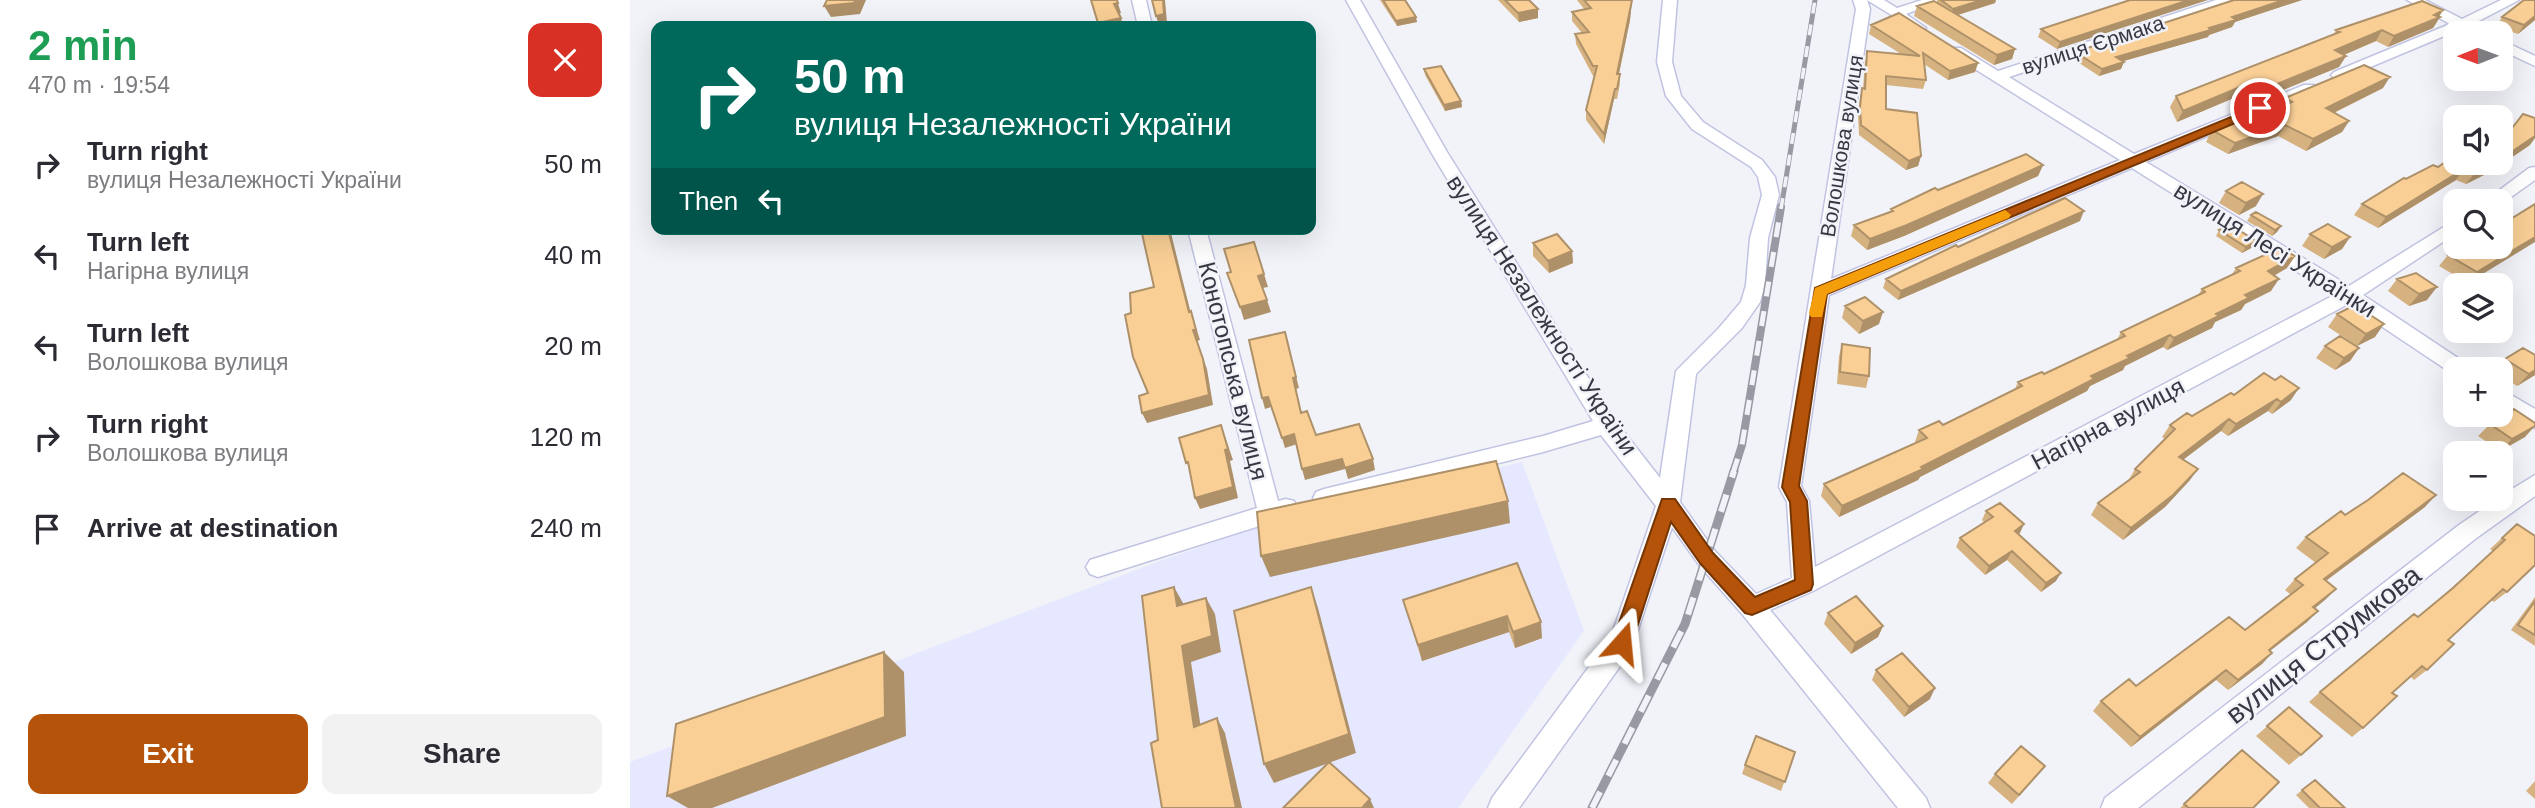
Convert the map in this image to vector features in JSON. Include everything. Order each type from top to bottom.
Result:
[{"type":"street","points":[[1139,0],[1144,21]]},
{"type":"street","name":"вулиця Незалежності України","points":[[1353,0],[1438,152],[1606,425],[1707,558],[1752,607],[1916,808]]},
{"type":"street","points":[[1502,808],[1622,643],[1668,504],[1686,371],[1731,330],[1754,294],[1759,237],[1772,202],[1762,169],[1752,159],[1695,125],[1676,106],[1664,72],[1663,34],[1670,0]]},
{"type":"street","name":"Волошкова вулиця","points":[[1804,584],[1798,501],[1790,487],[1863,9],[1860,0]]},
{"type":"street","name":"вулиця Лесі Українки","points":[[1874,0],[2349,295],[2443,358]]},
{"type":"street","points":[[1895,13],[1936,0]]},
{"type":"street","name":"вулиця Єрмака","points":[[1997,76],[2230,0]]},
{"type":"street","points":[[2414,0],[2456,21]]},
{"type":"street","points":[[2468,21],[2512,0]]},
{"type":"street","points":[[1820,291],[2443,32]]},
{"type":"street","points":[[2513,50],[2535,62]]},
{"type":"street","points":[[2511,189],[2535,172]]},
{"type":"street","name":"Нагірна вулиця","points":[[1752,607],[1804,584],[2349,295],[2443,234]]},
{"type":"street","name":"Конотопська вулиця","points":[[1199,235],[1269,512]]},
{"type":"street","points":[[2513,405],[2535,419]]},
{"type":"street","points":[[1098,567],[1269,512],[1543,444],[1606,425]]},
{"type":"street","name":"вулиця Струмкова","points":[[2115,808],[2467,532],[2535,484]]},
{"type":"shaded area","points":[[1522,462],[1584,631],[1458,808],[630,808],[630,762],[1160,561],[1269,523]]},
{"type":"building","points":[[827,0],[855,0],[854,3],[824,6]]},
{"type":"building","points":[[1091,0],[1117,0],[1118,3],[1114,4],[1121,18],[1097,21]]},
{"type":"building","points":[[1152,0],[1163,0],[1164,14],[1156,16]]},
{"type":"building","points":[[1383,0],[1405,0],[1416,17],[1396,21]]},
{"type":"building","points":[[1505,0],[1529,0],[1538,9],[1518,13]]},
{"type":"building","points":[[1584,0],[1632,0],[1617,74],[1620,74],[1617,89],[1604,134],[1586,110],[1597,66],[1593,66],[1575,34],[1589,32],[1572,12],[1591,8]]},
{"type":"building","points":[[1941,0],[1982,0],[1953,9]]},
{"type":"building","points":[[2130,0],[2189,0],[2060,42],[2041,29]]},
{"type":"building","points":[[2234,0],[2284,0],[2232,17],[2236,20],[2209,28],[2211,30],[2116,57],[2124,62],[2102,69],[2075,52]]},
{"type":"building","points":[[2524,0],[2535,0],[2535,16],[2524,25],[2502,17]]},
{"type":"building","points":[[1934,1],[2015,49],[1997,55],[1917,6]]},
{"type":"building","points":[[2422,1],[2443,10],[2434,15],[2440,17],[2394,36],[2382,30],[2335,50],[2346,56],[2267,88],[2254,81],[2183,111],[2176,96],[2340,32],[2336,30]]},
{"type":"building","points":[[1899,13],[1978,63],[1950,71],[1923,53],[1926,80],[1886,76],[1886,109],[1917,113],[1921,156],[1909,161],[1861,125],[1860,107],[1862,88],[1865,89],[1867,51],[1920,56],[1871,25]]},
{"type":"building","points":[[2364,65],[2390,77],[2326,108],[2349,121],[2313,139],[2285,125],[2235,143],[2212,130],[2250,117],[2254,119],[2292,102],[2285,98]]},
{"type":"building","points":[[1441,66],[1461,101],[1444,105],[1424,69]]},
{"type":"building","points":[[2523,114],[2535,118],[2535,136],[2513,151],[2513,127]]},
{"type":"building","points":[[2026,154],[2043,165],[1870,239],[1854,225],[1893,211],[1891,209],[1935,188],[1938,190]]},
{"type":"building","points":[[2443,163],[2443,175],[2454,175],[2386,217],[2362,204],[2404,178],[2433,165],[2438,167]]},
{"type":"building","points":[[2242,182],[2263,194],[2246,203],[2226,191]]},
{"type":"building","points":[[2065,198],[2084,211],[1901,291],[1886,279],[1956,245],[1958,247]]},
{"type":"building","points":[[2535,204],[2535,237],[2513,250],[2513,218]]},
{"type":"building","points":[[2256,212],[2281,226],[2275,230],[2251,215]]},
{"type":"building","points":[[2328,224],[2350,237],[2332,247],[2310,234]]},
{"type":"building","points":[[2231,225],[2256,241],[2246,247],[2219,230]]},
{"type":"building","points":[[1557,234],[1572,251],[1548,261],[1533,243]]},
{"type":"building","points":[[1142,235],[1170,235],[1196,330],[1193,330],[1203,359],[1209,395],[1142,413],[1139,396],[1148,393],[1133,357],[1125,315],[1131,313],[1130,293],[1154,287]]},
{"type":"building","points":[[1254,242],[1264,274],[1258,276],[1267,300],[1240,307],[1227,273],[1231,272],[1224,249]]},
{"type":"building","points":[[2280,248],[2295,256],[2268,271],[2279,279],[2245,295],[2249,298],[2216,314],[2219,316],[2174,338],[2170,335],[2127,356],[2130,358],[2091,376],[2094,379],[1921,467],[1923,469],[1842,506],[1824,484],[1927,438],[1919,430],[1939,421],[1943,425],[2022,386],[2018,382],[2042,372],[2044,374],[2125,336],[2121,332],[2205,292],[2202,289],[2240,271],[2236,268]]},
{"type":"building","points":[[2455,259],[2499,259],[2477,272]]},
{"type":"building","points":[[2416,273],[2437,287],[2419,294],[2397,279]]},
{"type":"building","points":[[1865,297],[1883,312],[1863,321],[1845,306]]},
{"type":"building","points":[[2355,305],[2384,324],[2366,334],[2337,314]]},
{"type":"building","points":[[1285,332],[1301,413],[1307,411],[1316,435],[1359,424],[1373,459],[1345,468],[1342,459],[1302,469],[1294,434],[1282,438],[1268,397],[1262,398],[1249,340]]},
{"type":"building","points":[[2340,336],[2359,348],[2344,358],[2325,346]]},
{"type":"building","points":[[1842,344],[1870,348],[1869,376],[1840,372]]},
{"type":"building","points":[[2523,348],[2535,355],[2535,370],[2529,374],[2513,364],[2513,357],[2508,357]]},
{"type":"building","points":[[2264,373],[2275,380],[2281,376],[2299,388],[2281,402],[2277,399],[2236,424],[2229,419],[2179,457],[2198,469],[2173,495],[2131,528],[2098,503],[2140,472],[2135,469],[2175,429],[2170,425],[2187,413],[2192,416],[2231,393],[2234,395]]},
{"type":"building","points":[[2513,410],[2535,423],[2535,426],[2512,439],[2494,427],[2513,427]]},
{"type":"building","points":[[1221,425],[1228,449],[1225,450],[1233,487],[1195,498],[1188,462],[1186,463],[1179,438]]},
{"type":"building","points":[[1496,461],[1508,501],[1261,556],[1257,512]]},
{"type":"building","points":[[2403,473],[2436,495],[2324,579],[2336,589],[2313,607],[2318,611],[2269,650],[2272,653],[2238,680],[2226,670],[2140,737],[2101,701],[2129,679],[2136,686],[2229,617],[2245,630],[2303,585],[2295,579],[2328,553],[2306,537],[2341,511],[2345,515],[2368,500]]},
{"type":"building","points":[[2000,503],[2024,524],[2015,531],[2061,573],[2046,583],[2012,551],[1989,566],[1960,538],[1993,517],[1986,511]]},
{"type":"building","points":[[2517,524],[2535,536],[2535,565],[2507,592],[2503,589],[2448,640],[2454,644],[2427,670],[2422,666],[2392,693],[2397,696],[2363,728],[2320,692],[2414,614],[2418,617],[2453,588],[2505,540],[2502,538]]},
{"type":"building","points":[[1517,563],[1541,622],[1513,632],[1507,616],[1418,645],[1403,600]]},
{"type":"building","points":[[1174,587],[1177,606],[1206,598],[1212,636],[1182,646],[1194,727],[1217,718],[1236,808],[1162,808],[1151,743],[1158,740],[1142,596]]},
{"type":"building","points":[[1311,587],[1349,734],[1264,764],[1234,611]]},
{"type":"building","points":[[1856,596],[1883,626],[1855,643],[1828,613]]},
{"type":"building","points":[[2535,601],[2535,635],[2518,625]]},
{"type":"building","points":[[884,652],[885,717],[667,796],[676,724]]},
{"type":"building","points":[[1902,653],[1935,688],[1909,707],[1876,670]]},
{"type":"building","points":[[2289,707],[2322,736],[2301,755],[2267,726]]},
{"type":"building","points":[[1756,736],[1795,752],[1785,782],[1745,765]]},
{"type":"building","points":[[2021,746],[2045,766],[2019,795],[1995,774]]},
{"type":"building","points":[[2242,750],[2279,782],[2253,808],[2189,808],[2184,804]]},
{"type":"building","points":[[1329,762],[1370,799],[1362,808],[1283,808]]},
{"type":"building","points":[[2315,780],[2345,808],[2320,808],[2302,790]]},
{"type":"railway","points":[[1781,209],[1815,0]]},
{"type":"railway","points":[[1733,473],[1742,445],[1781,207]]},
{"type":"railway","points":[[1592,808],[1685,624],[1734,471]]},
{"type":"slow traffic","points":[[1817,313],[1820,291],[2005,215]]},
{"type":"route","points":[[1622,643],[1668,504],[1707,558],[1752,607],[1804,584],[1798,501],[1790,487],[1820,291],[2260,108]]}]
